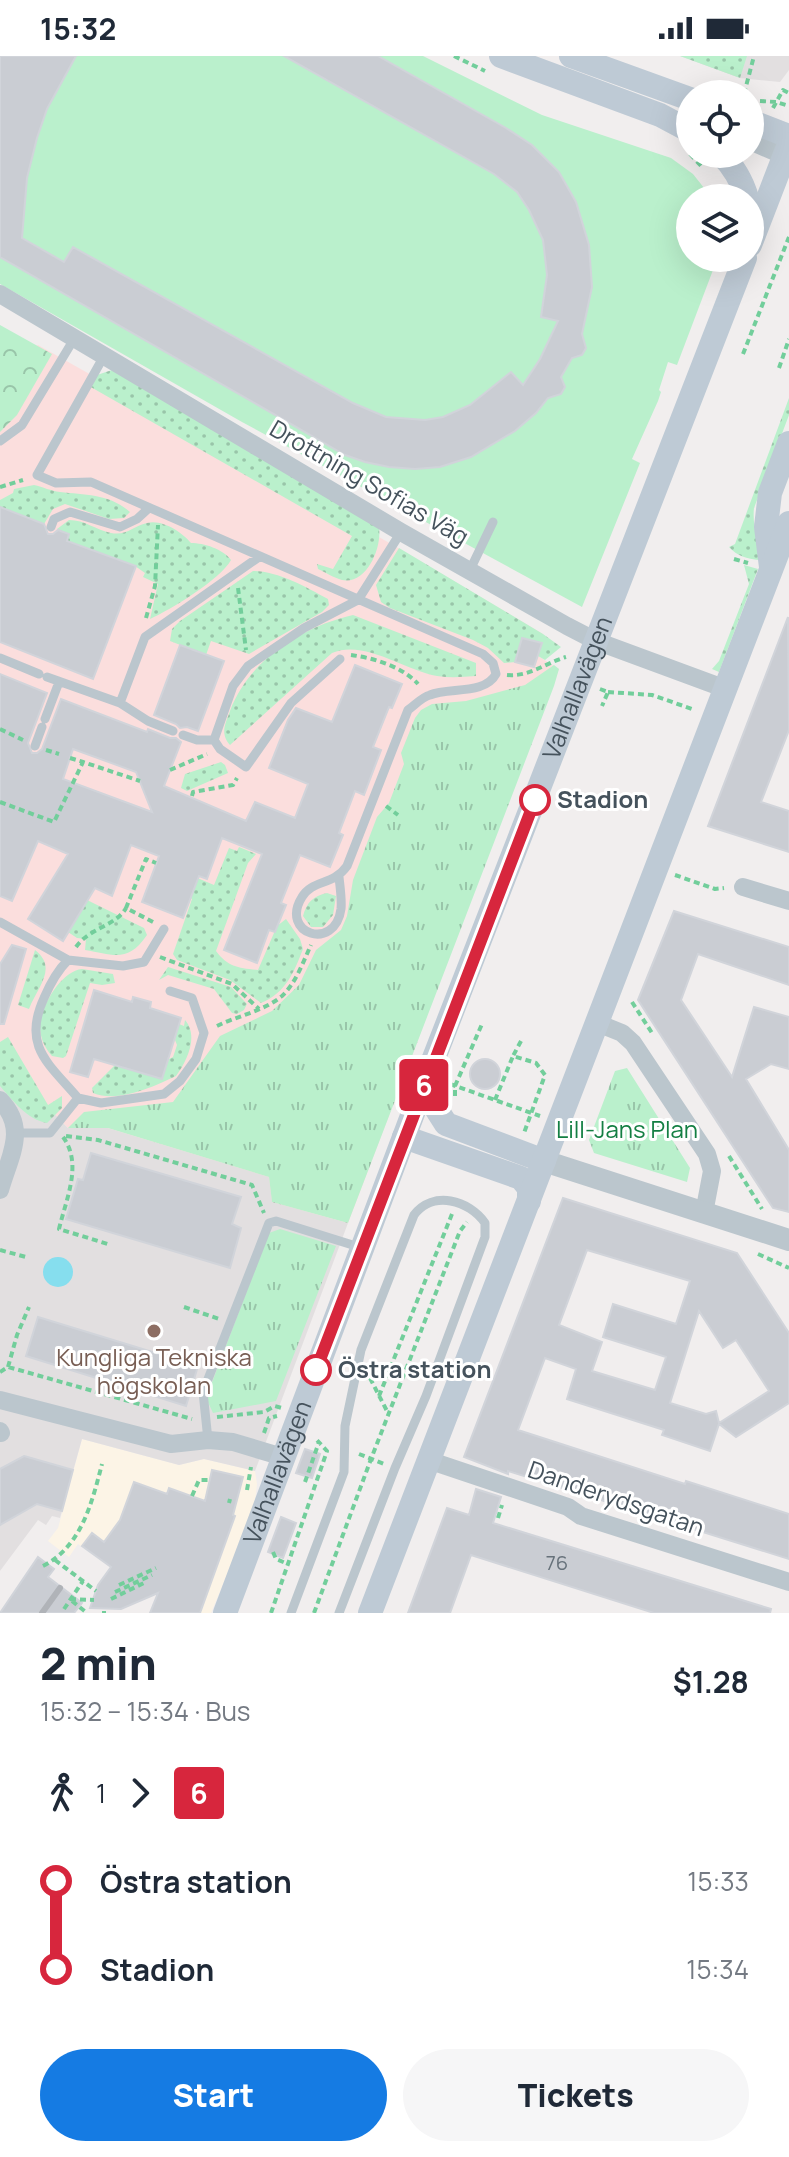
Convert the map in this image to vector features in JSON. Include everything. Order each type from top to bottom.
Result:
[{"type":"main road","points":[[501,56],[676,124]]},
{"type":"main road","points":[[571,56],[676,94]]},
{"type":"main road","points":[[764,131],[788,149]]},
{"type":"main road","name":"Valhallavägen","points":[[764,205],[788,149]]},
{"type":"main road","name":"Valhallavägen","points":[[225,1613],[427,1076],[737,272]]},
{"type":"main road","points":[[771,569],[766,527],[770,493],[789,443]]},
{"type":"main road","points":[[370,1613],[789,523]]},
{"type":"main road","points":[[427,1076],[432,1102],[446,1124],[544,1161]]},
{"type":"main road","points":[[404,1137],[521,1178],[529,1188],[529,1201]]},
{"type":"street","points":[[660,115],[676,118]]},
{"type":"street","points":[[764,144],[788,149]]},
{"type":"street","name":"Drottning Sofias Väg","points":[[0,294],[401,532],[596,641],[726,689]]},
{"type":"street","points":[[743,887],[789,901]]},
{"type":"street","points":[[597,1023],[622,1033],[633,1043],[707,1154],[712,1171],[704,1213]]},
{"type":"street","points":[[0,1100],[13,1115],[16,1133],[0,1190]]},
{"type":"street","points":[[544,1161],[789,1240]]},
{"type":"street","points":[[0,1400],[171,1444],[208,1440],[246,1445],[283,1457]]},
{"type":"street","name":"Danderydsgatan","points":[[428,1460],[568,1507],[581,1516],[789,1582]]},
{"type":"lane","points":[[0,441],[22,425],[74,339]]},
{"type":"lane","points":[[104,356],[37,475],[56,483],[91,482],[483,654],[493,663],[496,674],[493,681],[428,695],[408,710],[347,866],[339,877],[306,890],[299,901],[296,914],[298,924],[306,933],[316,935],[329,930],[341,909],[339,877]]},
{"type":"lane","points":[[51,527],[54,519],[70,512],[120,527],[137,519],[149,508]]},
{"type":"lane","points":[[470,570],[493,522]]},
{"type":"lane","points":[[217,744],[233,686],[248,666],[304,628],[358,600],[401,532]]},
{"type":"lane","points":[[120,703],[145,637],[259,557]]},
{"type":"lane","points":[[0,658],[120,703],[148,721],[178,733],[217,744],[246,767],[291,703],[340,659]]},
{"type":"lane","points":[[35,746],[59,682]]},
{"type":"lane","points":[[0,922],[68,960],[134,966],[144,962],[151,954],[164,929]]},
{"type":"lane","points":[[68,960],[48,990],[35,1020],[34,1032],[39,1050],[78,1098],[101,1103],[164,1094],[180,1081],[196,1059],[204,1033],[199,1011],[192,998],[170,991]]},
{"type":"lane","points":[[16,1133],[50,1133],[78,1098]]},
{"type":"lane","points":[[291,1613],[344,1472],[345,1426],[361,1350],[414,1215],[425,1204],[444,1199],[475,1211],[485,1223],[485,1237],[426,1396],[339,1613]]},
{"type":"lane","points":[[208,1440],[203,1392],[269,1223],[276,1221],[362,1248]]},
{"type":"path","points":[[748,80],[754,56]]},
{"type":"path","points":[[776,102],[789,106]]},
{"type":"path","points":[[743,354],[789,237]]},
{"type":"path","points":[[779,368],[789,339]]},
{"type":"path","points":[[0,487],[37,475]]},
{"type":"path","points":[[145,637],[145,622],[155,586],[155,541],[160,513]]},
{"type":"path","points":[[236,573],[248,666]]},
{"type":"path","points":[[340,659],[349,655],[366,657],[410,675],[428,695]]},
{"type":"path","points":[[496,674],[517,676],[537,671],[549,662],[566,657]]},
{"type":"path","points":[[608,692],[652,695],[715,716]]},
{"type":"path","points":[[170,770],[217,744]]},
{"type":"path","points":[[70,758],[140,781]]},
{"type":"path","points":[[0,802],[54,822],[83,762]]},
{"type":"path","points":[[192,796],[193,792],[233,785],[246,767]]},
{"type":"path","points":[[68,960],[81,940],[121,917],[146,859],[156,863]]},
{"type":"path","points":[[657,868],[715,889],[743,887]]},
{"type":"path","points":[[126,908],[164,929]]},
{"type":"path","points":[[204,1033],[281,996],[294,979],[316,935]]},
{"type":"path","points":[[151,954],[232,984],[259,1009]]},
{"type":"path","points":[[495,1100],[521,1041]]},
{"type":"path","points":[[513,1056],[536,1063],[545,1075],[530,1112],[519,1153]]},
{"type":"path","points":[[427,1076],[558,1122]]},
{"type":"path","points":[[111,1245],[59,1229],[74,1167],[69,1145],[62,1135],[98,1140],[252,1185],[269,1223]]},
{"type":"path","points":[[379,1396],[456,1203]]},
{"type":"path","points":[[314,1613],[460,1231],[475,1211]]},
{"type":"path","points":[[0,1250],[26,1257]]},
{"type":"path","points":[[751,1251],[789,1268]]},
{"type":"path","points":[[0,1372],[8,1367],[29,1307]]},
{"type":"path","points":[[184,1307],[229,1322]]},
{"type":"path","points":[[8,1367],[185,1419],[264,1412],[275,1406],[281,1408]]},
{"type":"path","points":[[370,1377],[389,1415]]},
{"type":"path","points":[[305,1482],[319,1442]]},
{"type":"path","points":[[43,1566],[55,1560],[88,1518],[102,1464]]},
{"type":"path","name":"Valhallavägen","points":[[271,1613],[324,1465]]},
{"type":"path","points":[[192,1496],[199,1480],[209,1480]]},
{"type":"path","points":[[498,1518],[502,1505],[499,1504]]},
{"type":"path","points":[[273,1552],[276,1559],[288,1564]]},
{"type":"path","points":[[55,1560],[96,1591]]},
{"type":"path","points":[[119,1585],[156,1568]]},
{"type":"path","points":[[115,1592],[152,1575]]},
{"type":"path","points":[[64,1609],[83,1581]]},
{"type":"path","points":[[111,1599],[146,1582]]},
{"type":"path","points":[[70,1599],[94,1600]]},
{"type":"path","points":[[70,1599],[87,1613]]},
{"type":"shaded area","points":[[680,56],[789,56],[789,70],[780,82],[740,78]]},
{"type":"shaded area","points":[[38,345],[393,545],[543,634],[538,656],[559,669],[348,1223],[272,1202],[269,1177],[108,1128],[68,1128],[0,1057],[0,366]]},
{"type":"shaded area","name":"Kungliga Tekniska högskolan","points":[[0,1057],[68,1128],[108,1128],[270,1177],[273,1202],[348,1223],[255,1471],[204,1459],[179,1465],[82,1439],[60,1518],[52,1516],[46,1525],[38,1520],[0,1571]]},
{"type":"shaded area","points":[[82,1439],[179,1465],[204,1459],[255,1471],[254,1509],[211,1613],[150,1613],[173,1549],[104,1542],[94,1555],[78,1544],[69,1557],[48,1541],[58,1528]]},
{"type":"green space","points":[[0,56],[423,56],[542,115],[671,158],[676,162],[676,168],[685,168],[693,174],[701,184],[676,184],[676,272],[712,272],[677,365],[668,362],[658,401],[632,459],[640,463],[582,607],[242,422],[0,284]]},
{"type":"green space","points":[[680,56],[747,56],[740,78]]},
{"type":"green space","points":[[0,325],[52,354],[17,415],[0,432]]},
{"type":"green space","points":[[112,370],[379,528],[378,545],[365,571],[359,577],[342,580],[318,569],[317,564],[333,569],[352,536],[89,386],[97,375]]},
{"type":"green space","points":[[789,398],[789,415],[754,508],[759,560],[746,558],[729,547],[735,544]]},
{"type":"green space","points":[[34,485],[106,499],[130,512],[124,518],[109,519],[65,504],[53,509],[44,524],[0,507],[0,500],[13,493],[14,489]]},
{"type":"green space","points":[[69,520],[117,534],[147,523],[159,523],[177,531],[191,543],[207,545],[231,560],[206,585],[150,619],[158,584],[143,577],[145,573],[135,566],[67,541],[69,534],[57,529]]},
{"type":"green space","points":[[399,548],[561,647],[545,660],[538,656],[541,643],[522,638],[515,662],[504,663],[488,648],[473,640],[390,608],[381,602],[376,585]]},
{"type":"green space","points":[[744,565],[758,569],[719,672],[712,669],[719,661],[749,584]]},
{"type":"green space","points":[[253,571],[292,580],[328,599],[329,605],[249,654],[211,641],[206,655],[170,641],[172,629],[180,621]]},
{"type":"green space","points":[[353,615],[476,663],[476,676],[437,676],[357,650],[332,653],[230,745],[224,733],[230,711],[250,676],[264,661],[296,637]]},
{"type":"green space","points":[[554,665],[559,669],[554,686],[348,1223],[272,1202],[269,1177],[108,1128],[68,1128],[84,1112],[173,1102],[220,1036],[272,1011],[299,985],[316,950],[341,930],[347,916],[353,880],[377,817],[389,803],[404,764],[401,753],[421,710],[432,704],[466,701],[525,685]]},
{"type":"green space","points":[[221,762],[228,773],[187,791],[181,788],[185,774]]},
{"type":"green space","points":[[239,847],[256,854],[248,863],[216,951],[234,966],[258,970],[277,926],[286,919],[303,949],[283,988],[261,1003],[230,980],[177,960],[173,954],[192,899],[188,896],[195,877],[214,885],[229,848],[237,851]]},
{"type":"green space","points":[[327,893],[336,896],[333,915],[323,927],[311,927],[303,916],[306,907],[314,898]]},
{"type":"green space","points":[[87,900],[144,928],[147,935],[133,950],[120,955],[85,950],[86,939],[68,932]]},
{"type":"green space","points":[[35,950],[42,957],[46,971],[29,1009],[18,1005]]},
{"type":"green space","points":[[168,967],[231,987],[247,1004],[244,1010],[232,1013],[214,989],[168,975],[159,980]]},
{"type":"green space","points":[[82,969],[113,974],[115,983],[90,983],[66,1056],[52,1056],[41,1035],[44,1010],[59,983],[74,971]]},
{"type":"green space","points":[[185,1020],[191,1041],[176,1076],[124,1095],[93,1093],[92,1088],[115,1065],[162,1079],[177,1045],[175,1040],[179,1024],[184,1026]]},
{"type":"green space","points":[[8,1037],[48,1105],[62,1096],[62,1108],[47,1123],[27,1114],[0,1086],[0,1042]]},
{"type":"green space","name":"Lill-Jans Plan","points":[[627,1068],[690,1168],[687,1182],[594,1153],[589,1140],[615,1071]]},
{"type":"green space","points":[[280,1229],[336,1246],[276,1401],[213,1413],[206,1398],[269,1233]]},
{"type":"water","points":[[58,1257],[64,1258],[72,1266],[72,1278],[64,1286],[58,1287],[52,1286],[44,1278],[43,1272],[44,1266],[52,1258]]},
{"type":"building","points":[[0,56],[76,56],[47,109],[37,138],[27,178],[22,238],[64,262],[73,247],[353,403],[386,417],[425,420],[443,417],[470,405],[511,372],[523,385],[540,359],[558,321],[541,317],[547,275],[543,240],[517,192],[494,174],[284,56],[378,56],[506,128],[532,145],[559,172],[576,202],[589,245],[592,287],[582,334],[586,348],[582,355],[572,358],[561,377],[565,387],[561,394],[548,398],[515,431],[471,457],[440,467],[415,469],[365,462],[345,455],[0,257]]},
{"type":"building","points":[[0,507],[44,524],[48,534],[58,530],[69,534],[67,541],[136,566],[93,679],[0,642]]},
{"type":"building","points":[[788,617],[789,730],[761,802],[789,811],[789,852],[708,826]]},
{"type":"building","points":[[522,638],[542,643],[534,667],[515,662]]},
{"type":"building","points":[[180,645],[224,661],[198,731],[180,728],[154,715]]},
{"type":"building","points":[[355,665],[402,684],[373,747],[381,750],[364,795],[355,791],[330,867],[300,855],[281,903],[286,905],[275,932],[269,930],[257,963],[224,950],[262,854],[222,838],[207,879],[199,876],[183,918],[142,902],[159,856],[131,845],[112,896],[95,888],[63,941],[28,919],[68,854],[38,841],[12,901],[0,896],[0,674],[47,693],[28,743],[32,753],[42,749],[61,699],[147,732],[148,729],[176,738],[181,742],[164,786],[246,821],[255,802],[295,818],[308,784],[269,768],[296,708],[332,722]],"holes":[[[73,749],[136,772],[152,812],[63,779]]]},
{"type":"building","points":[[674,911],[789,947],[789,985],[698,954],[681,1000],[732,1077],[754,1007],[789,1017],[789,1069],[771,1064],[746,1079],[789,1150],[789,1212],[773,1208],[638,1000]]},
{"type":"building","points":[[12,945],[26,949],[4,1024],[0,1024],[0,964]]},
{"type":"building","points":[[94,990],[132,1002],[133,997],[151,1002],[150,1008],[181,1018],[162,1079],[94,1059],[88,1077],[70,1072]]},
{"type":"building","points":[[485,1059],[496,1063],[500,1074],[496,1085],[485,1089],[474,1085],[470,1074],[474,1063]]},
{"type":"building","points":[[91,1153],[241,1197],[232,1224],[241,1228],[230,1268],[66,1219],[78,1179],[83,1180]]},
{"type":"building","points":[[563,1198],[737,1253],[789,1333],[789,1403],[736,1437],[719,1424],[710,1451],[662,1435],[664,1430],[567,1399],[576,1369],[545,1358],[518,1430],[789,1514],[789,1559],[508,1471],[508,1474],[464,1457]],"holes":[[[587,1250],[690,1281],[676,1324],[613,1304],[603,1337],[666,1357],[655,1390],[592,1371],[602,1342],[559,1325]],[[699,1311],[723,1348],[736,1340],[769,1391],[719,1423],[716,1411],[706,1414],[670,1403]]]},
{"type":"building","points":[[38,1317],[198,1366],[186,1406],[26,1356]]},
{"type":"building","points":[[305,1449],[320,1454],[312,1478],[296,1473]]},
{"type":"building","points":[[24,1456],[73,1470],[62,1511],[37,1504],[0,1525],[0,1469]]},
{"type":"building","points":[[212,1470],[243,1477],[235,1516],[200,1613],[150,1613],[158,1593],[121,1609],[90,1608],[98,1585],[111,1567],[82,1546],[92,1533],[104,1542],[120,1520],[134,1482],[167,1494],[169,1488],[205,1501]]},
{"type":"building","points":[[476,1489],[501,1497],[493,1523],[771,1609],[770,1613],[654,1613],[471,1555],[450,1613],[408,1613],[447,1508],[469,1515]]},
{"type":"building","points":[[281,1517],[296,1523],[283,1558],[268,1552]]},
{"type":"building","points":[[38,1557],[54,1569],[48,1577],[82,1603],[74,1613],[0,1613]]},
{"type":"railway","points":[[42,1613],[60,1588]]},
{"type":"bus line","name":"6","points":[[316,1370],[535,800]]},
{"type":"place","name":"Stadion","points":[[535,800]]},
{"type":"place","name":"Kungliga Tekniska högskolan","points":[[154,1331]]},
{"type":"place","name":"Östra station","points":[[316,1370]]}]
